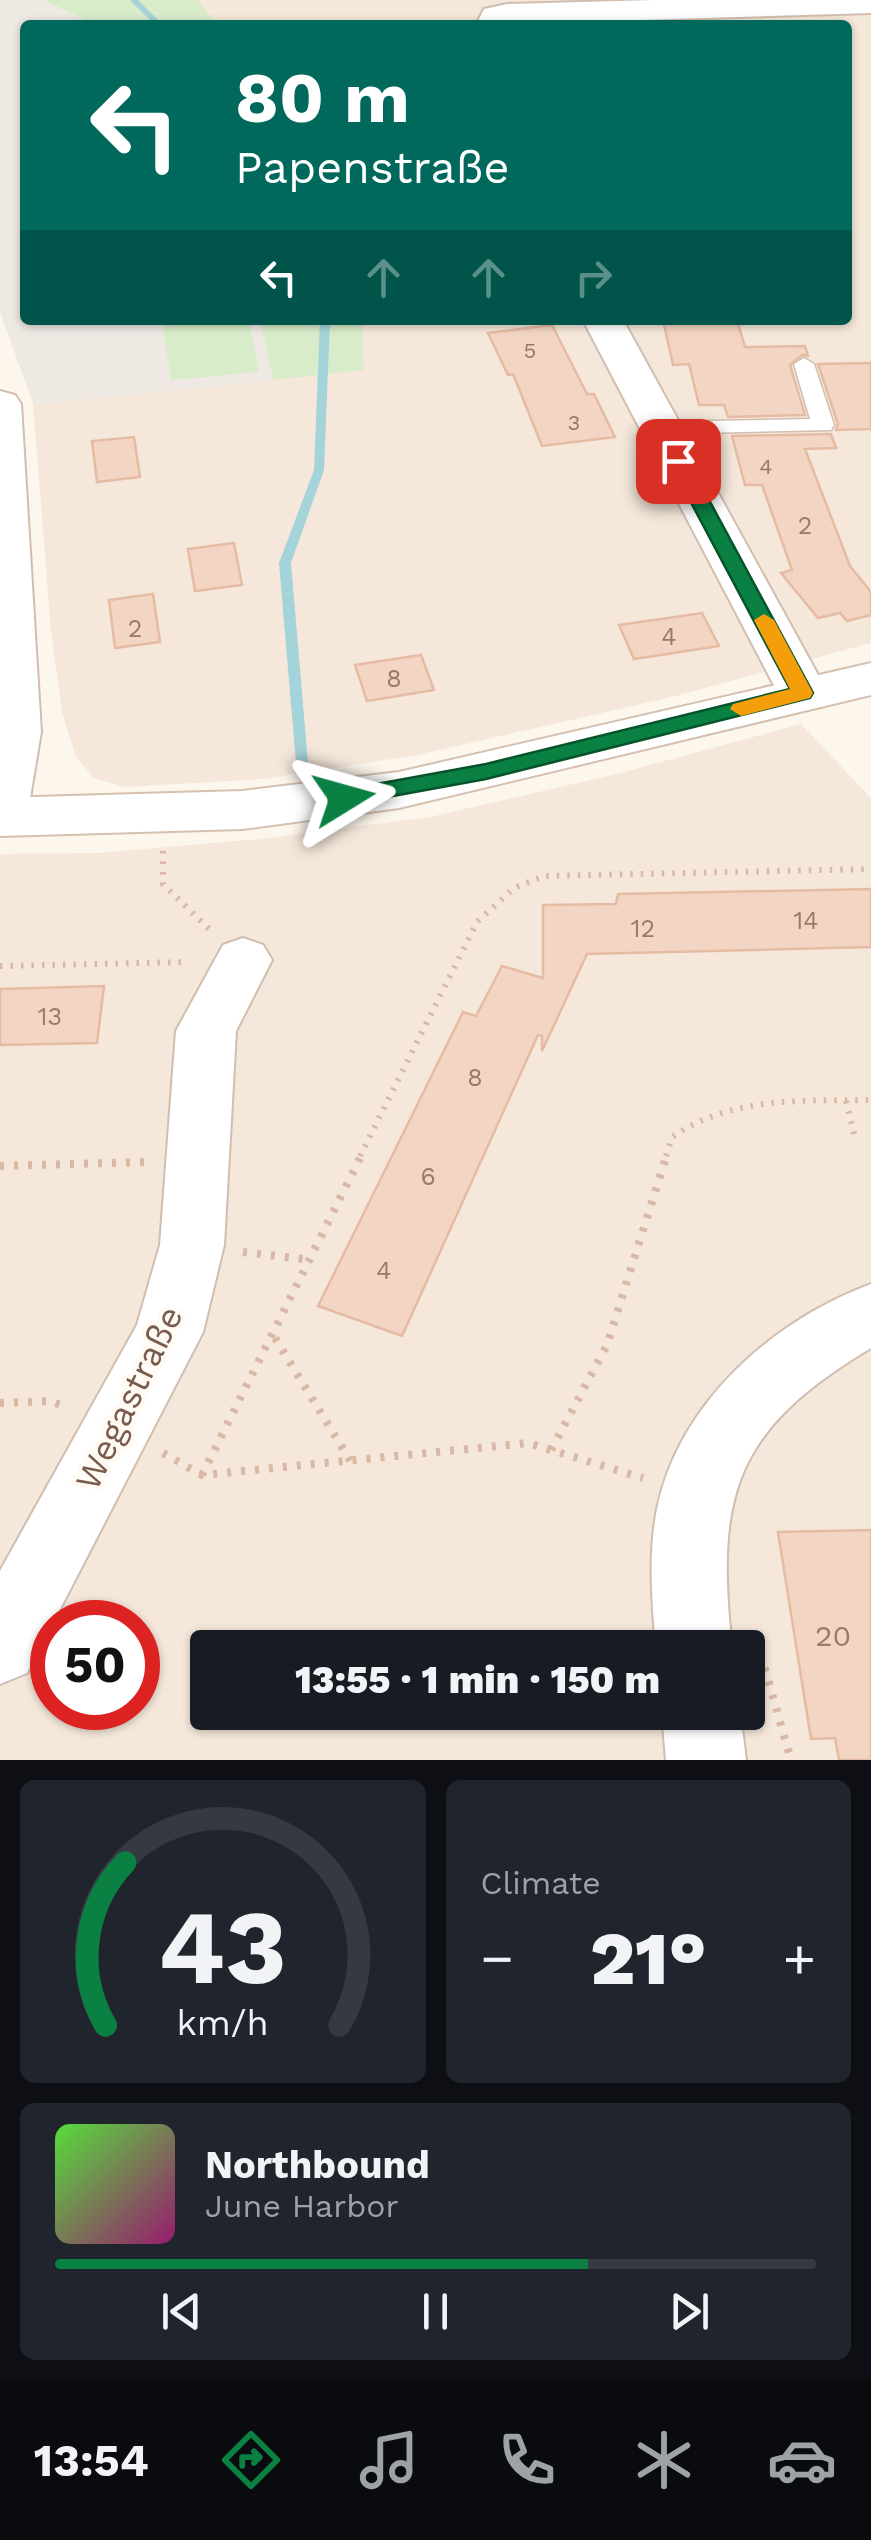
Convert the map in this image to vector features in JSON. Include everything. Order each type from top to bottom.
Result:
[{"type":"street","points":[[494,20],[871,4]]},
{"type":"street","points":[[606,325],[803,693]]},
{"type":"street","points":[[0,404],[16,732],[0,817],[242,810],[399,790],[871,679]]},
{"type":"street","name":"Wegastraße","points":[[0,1646],[169,1332],[192,1245],[206,1031],[243,960]]},
{"type":"street","points":[[692,1630],[688,1572],[697,1494],[726,1430],[825,1337],[871,1314]]},
{"type":"street","points":[[703,1730],[706,1760]]},
{"type":"lane","points":[[661,428],[823,425],[804,364]]},
{"type":"path","points":[[163,814],[162,884],[243,960]]},
{"type":"path","points":[[697,1494],[528,1443],[202,1475],[274,1337],[477,922],[514,888],[544,876],[871,869]]},
{"type":"path","points":[[0,966],[243,960]]},
{"type":"path","points":[[551,1450],[607,1345],[672,1137],[694,1119],[746,1106],[871,1100]]},
{"type":"path","points":[[846,1101],[855,1137]]},
{"type":"path","points":[[0,1166],[198,1160]]},
{"type":"path","points":[[192,1245],[311,1260]]},
{"type":"path","points":[[274,1337],[352,1462]]},
{"type":"path","points":[[765,1667],[791,1760]]},
{"type":"shaded area","points":[[0,0],[43,0],[86,20],[20,20],[20,325],[261,325],[273,380],[33,404],[0,312]]},
{"type":"shaded area","points":[[198,0],[871,0],[871,643],[668,698],[417,755],[263,779],[124,787],[94,778],[76,757],[62,712],[51,631],[33,404],[364,370],[363,325],[852,325],[852,20],[213,20]]},
{"type":"shaded area","points":[[801,724],[871,798],[871,1760],[0,1760],[0,854],[98,853],[259,839],[430,817],[617,774]]},
{"type":"green space","points":[[43,0],[198,0],[213,20],[86,20]]},
{"type":"green space","points":[[163,325],[250,325],[259,372],[171,380]]},
{"type":"green space","points":[[261,325],[363,325],[364,370],[273,380]]},
{"type":"building","points":[[552,325],[587,394],[594,394],[615,437],[542,446],[513,374],[508,375],[488,333]]},
{"type":"building","points":[[664,325],[738,325],[745,347],[805,346],[808,356],[802,355],[790,365],[805,415],[728,417],[724,405],[699,405],[689,364],[673,365]]},
{"type":"building","points":[[871,363],[871,429],[836,430],[838,424],[818,364]]},
{"type":"building","points":[[831,434],[836,448],[805,449],[850,566],[871,592],[871,615],[847,621],[840,613],[818,618],[781,573],[792,570],[762,485],[745,485],[732,436]]},
{"type":"building","points":[[134,437],[140,477],[97,482],[92,441]]},
{"type":"building","points":[[234,543],[242,585],[195,591],[188,549]]},
{"type":"building","points":[[153,594],[160,642],[115,648],[109,600]]},
{"type":"building","points":[[702,613],[719,646],[634,659],[619,625]]},
{"type":"building","points":[[421,655],[434,690],[367,701],[355,665]]},
{"type":"building","points":[[871,889],[871,947],[587,954],[542,1051],[542,1036],[538,1035],[402,1336],[318,1306],[463,1012],[476,1016],[502,966],[543,978],[543,905],[616,904],[618,894]]},
{"type":"building","points":[[104,986],[97,1043],[0,1045],[0,989]]},
{"type":"building","points":[[871,1530],[871,1760],[839,1760],[835,1738],[811,1739],[778,1532]]},
{"type":"waterway","points":[[134,0],[154,20]]},
{"type":"waterway","points":[[302,763],[285,563],[319,470],[325,325]]},
{"type":"slow traffic","points":[[741,709],[803,693],[764,620]]},
{"type":"route","points":[[344,798],[486,772],[803,693],[678,461]]}]
